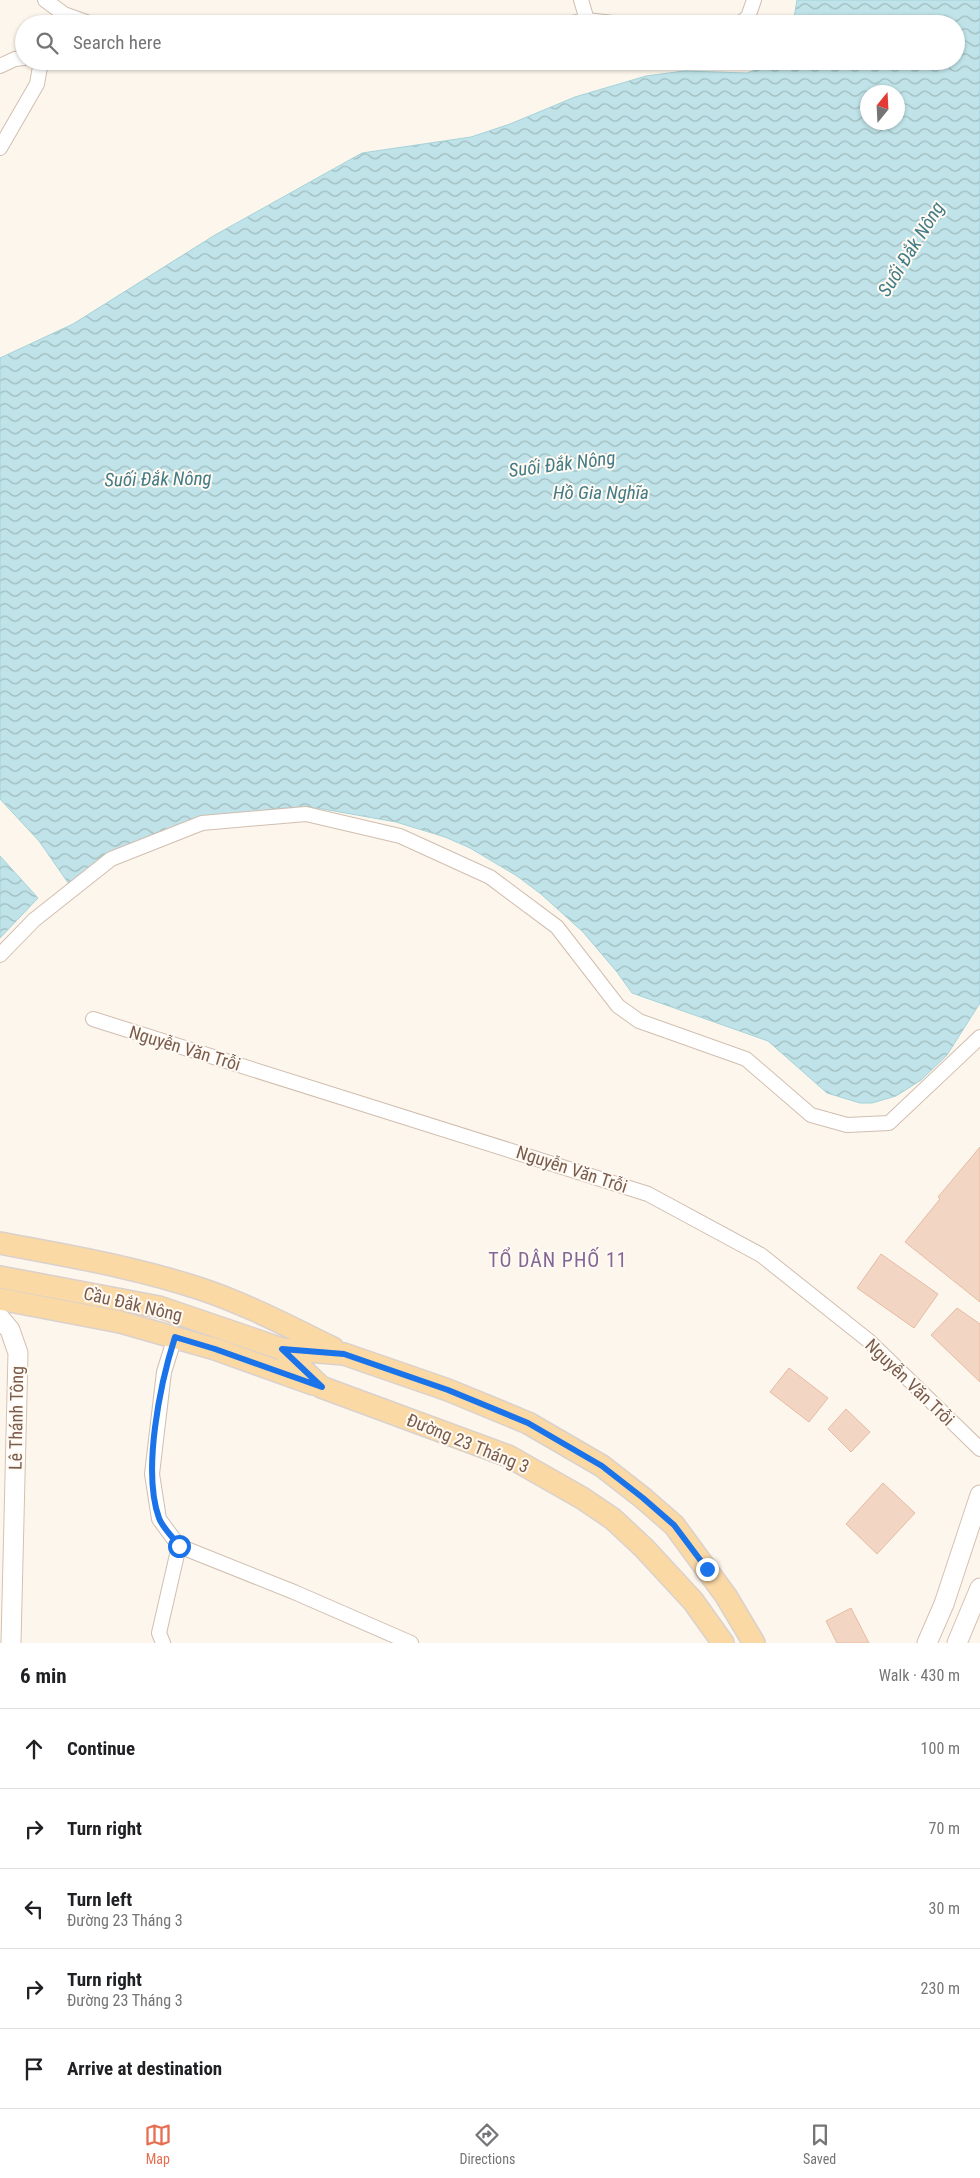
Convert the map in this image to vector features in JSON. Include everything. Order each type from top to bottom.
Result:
[{"type":"main road","points":[[0,1243],[138,1271],[203,1290],[270,1318],[344,1354],[448,1390],[528,1423],[602,1466],[674,1525],[726,1596],[754,1643]]},
{"type":"main road","name":"Cầu Đắk Nông","points":[[0,1278],[159,1307],[273,1345]]},
{"type":"main road","points":[[0,1298],[120,1322],[175,1337],[215,1349],[322,1387]]},
{"type":"main road","points":[[273,1345],[344,1354]]},
{"type":"main road","name":"Đường 23 Tháng 3","points":[[273,1345],[322,1387],[508,1456],[582,1498],[613,1519],[650,1555],[693,1601],[723,1643]]},
{"type":"street","points":[[45,0],[58,15]]},
{"type":"street","points":[[581,0],[586,15]]},
{"type":"street","points":[[749,15],[754,0]]},
{"type":"street","points":[[0,66],[15,59]]},
{"type":"street","points":[[0,148],[37,84],[39,70]]},
{"type":"street","points":[[0,955],[34,920],[111,859],[202,823],[306,814],[400,836],[490,877],[557,927],[618,1006],[639,1020],[746,1060],[811,1115],[847,1125],[889,1123],[980,1037]]},
{"type":"street","name":"Nguyễn Văn Trỗi","points":[[93,1019],[648,1194],[762,1255],[869,1341],[980,1449]]},
{"type":"street","name":"Lê Thánh Tông","points":[[0,1318],[10,1330],[18,1353],[12,1643]]},
{"type":"street","points":[[175,1337],[164,1372],[152,1474],[159,1518],[179,1546],[294,1592],[411,1643]]},
{"type":"street","points":[[927,1643],[944,1604],[980,1495]]},
{"type":"street","points":[[164,1643],[159,1634],[179,1546]]},
{"type":"street","points":[[958,1643],[980,1591]]},
{"type":"water","name":"Hồ Gia Nghĩa","points":[[797,0],[980,0],[980,1003],[947,1055],[921,1080],[896,1096],[872,1103],[860,1103],[827,1093],[768,1041],[632,993],[583,932],[541,894],[517,876],[470,848],[445,837],[396,822],[323,809],[284,808],[243,813],[190,826],[71,887],[39,841],[0,799],[0,358],[73,324],[215,235],[362,153],[471,137],[510,124],[575,97],[646,76],[684,71],[747,73],[755,70],[965,70],[965,15],[794,15]]},
{"type":"water","points":[[0,856],[38,898],[0,938]]},
{"type":"building","points":[[980,1147],[980,1302],[905,1242],[940,1199],[938,1197]]},
{"type":"building","points":[[881,1254],[938,1294],[914,1328],[857,1288]]},
{"type":"building","points":[[957,1308],[980,1324],[980,1382],[931,1335]]},
{"type":"building","points":[[789,1368],[828,1398],[809,1422],[770,1392]]},
{"type":"building","points":[[846,1409],[870,1432],[851,1452],[828,1429]]},
{"type":"building","points":[[883,1483],[915,1513],[877,1554],[846,1524]]},
{"type":"building","points":[[851,1608],[869,1643],[837,1643],[826,1621]]},
{"type":"district","name":"TỔ DÂN PHỐ 11","points":[[558,1260]]},
{"type":"route","points":[[179,1546],[159,1518],[152,1474],[157,1417],[164,1372],[175,1337],[215,1349],[322,1387],[282,1349],[344,1354],[448,1390],[528,1423],[602,1466],[643,1498],[674,1525],[707,1569]]},
{"type":"water label","name":"Suối Đắk Nông","points":[[911,249]]},
{"type":"water label","name":"Suối Đắk Nông","points":[[562,464]]},
{"type":"water label","name":"Suối Đắk Nông","points":[[158,479]]}]
